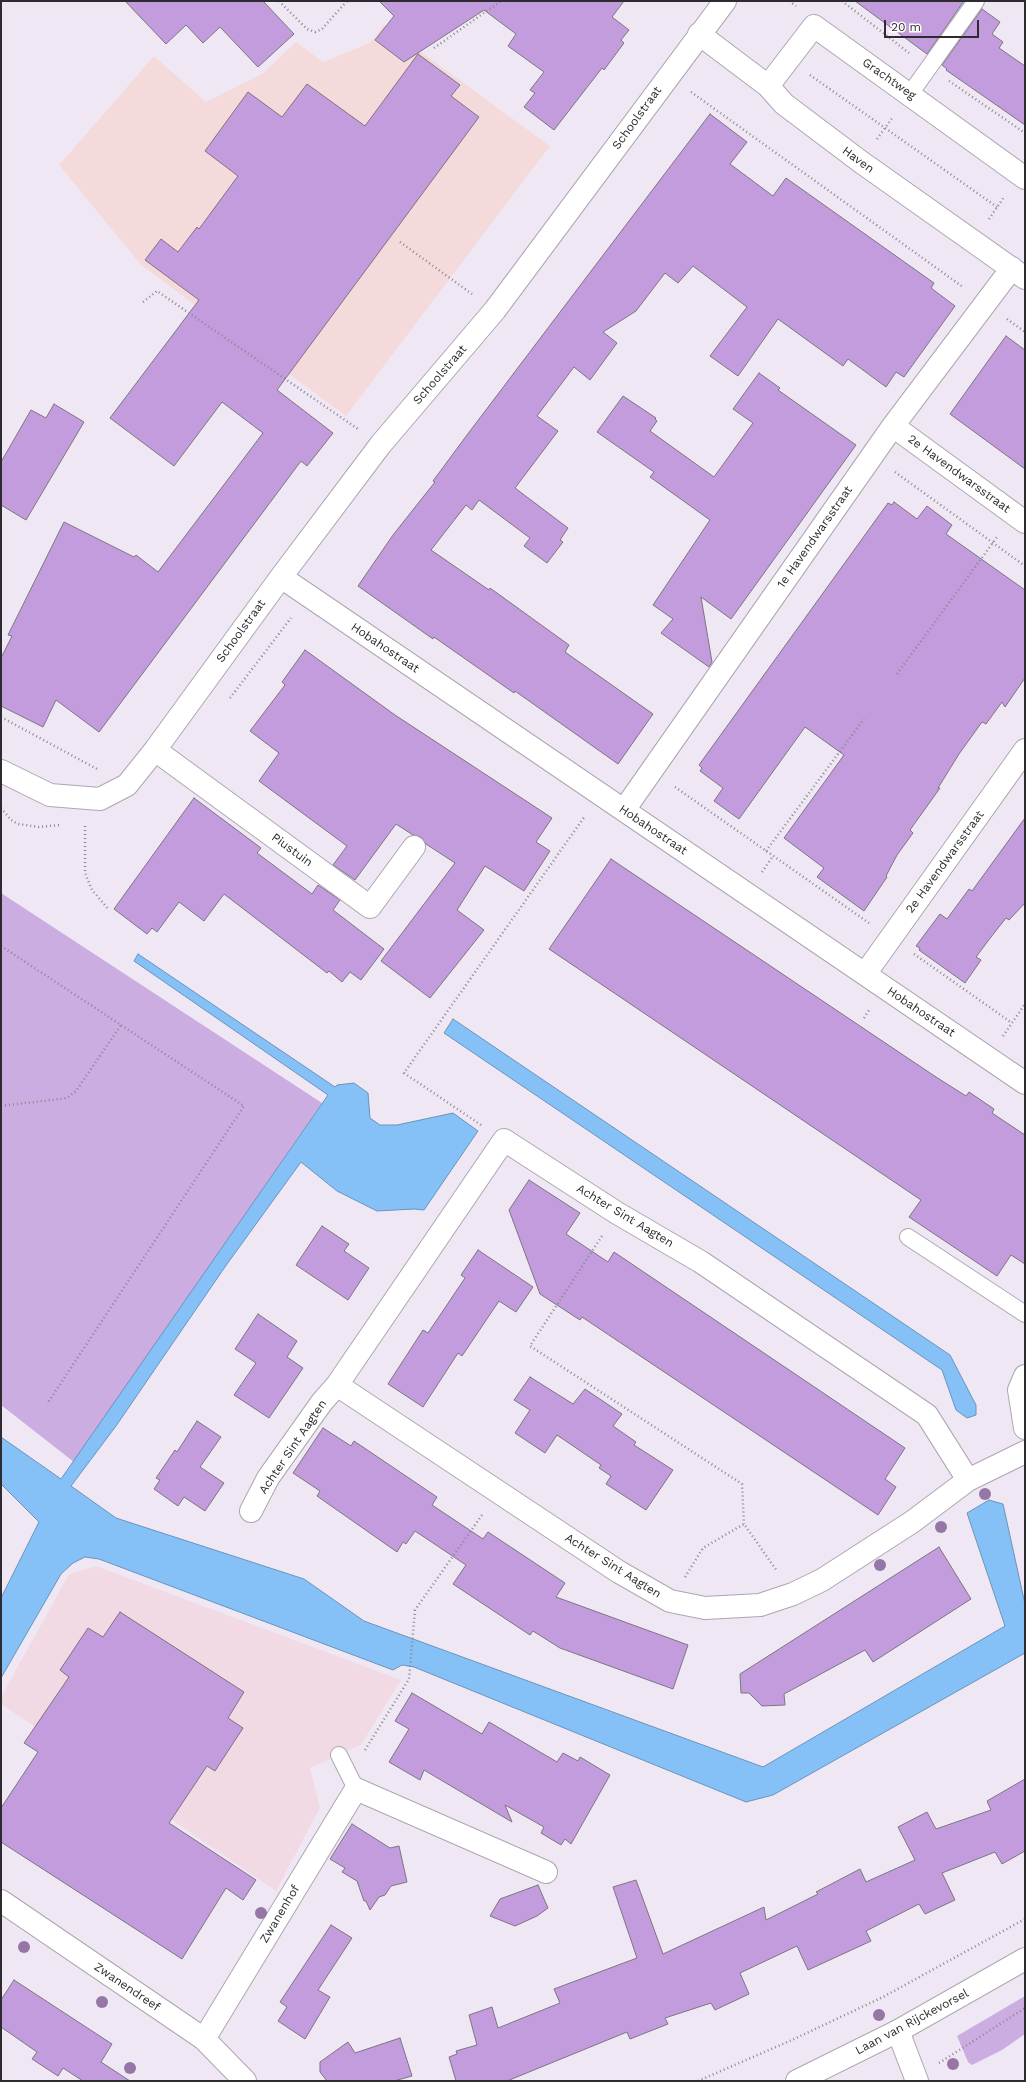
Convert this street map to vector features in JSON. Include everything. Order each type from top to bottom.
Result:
[{"type":"street","name":"Schoolstraat","points":[[127,785],[155,750],[281,577],[381,444],[495,310],[725,1]]},
{"type":"street","name":"Grachtweg","points":[[768,86],[814,26],[1023,177]]},
{"type":"street","name":"Haven","points":[[699,34],[768,86],[784,104],[861,162],[1018,273]]},
{"type":"street","name":"1e Havendwarsstraat","points":[[624,810],[893,426],[984,303],[1018,273]]},
{"type":"street","name":"2e Havendwarsstraat","points":[[893,426],[1019,518]]},
{"type":"street","name":"Hobahostraat","points":[[281,577],[1025,1083]]},
{"type":"street","name":"Piustuin","points":[[155,750],[370,906],[414,848]]},
{"type":"street","name":"2e Havendwarsstraat","points":[[865,974],[1025,750]]},
{"type":"street","points":[[1,772],[50,795],[100,799],[127,785]]},
{"type":"street","name":"Achter Sint Aagten","points":[[251,1510],[268,1478],[322,1402],[337,1385],[504,1140],[617,1213],[701,1262],[927,1415],[968,1480]]},
{"type":"street","points":[[1025,1376],[1019,1390],[1025,1428]]},
{"type":"street","name":"Achter Sint Aagten","points":[[337,1385],[619,1572],[670,1601],[705,1608],[760,1605],[793,1594],[822,1580],[906,1526],[968,1480],[1025,1452]]},
{"type":"street","points":[[353,1782],[546,1872]]},
{"type":"street","name":"Zwanenhof","points":[[204,2039],[353,1782]]},
{"type":"street","name":"Zwanendreef","points":[[1,1901],[204,2039],[245,2081]]},
{"type":"street","name":"Laan van Rijckevorsel","points":[[797,2081],[898,2031],[1025,1959]]},
{"type":"street","points":[[898,2031],[916,2079]]},
{"type":"lane","points":[[910,94],[976,1]]},
{"type":"lane","points":[[908,1237],[1025,1314]]},
{"type":"lane","points":[[339,1755],[353,1782]]},
{"type":"path","points":[[279,1],[306,29],[315,32],[322,29],[347,1]]},
{"type":"path","points":[[434,48],[501,1]]},
{"type":"path","points":[[788,60],[997,207]]},
{"type":"path","points":[[668,76],[1025,332]]},
{"type":"path","points":[[861,162],[884,128],[910,94]]},
{"type":"path","points":[[974,241],[997,207],[1023,177]]},
{"type":"path","points":[[400,242],[495,310]]},
{"type":"path","points":[[142,302],[157,291],[381,444]]},
{"type":"path","points":[[872,456],[1025,566]]},
{"type":"path","points":[[897,674],[993,542],[1019,518]]},
{"type":"path","points":[[226,703],[308,596]]},
{"type":"path","points":[[1,717],[127,785]]},
{"type":"path","points":[[766,851],[864,719]]},
{"type":"path","points":[[652,770],[1012,1023]]},
{"type":"path","points":[[504,1140],[404,1072],[601,795]]},
{"type":"path","points":[[85,823],[85,873],[92,890],[109,910]]},
{"type":"path","points":[[1,946],[244,1106],[47,1404]]},
{"type":"path","points":[[987,1057],[1025,1004]]},
{"type":"path","points":[[1,1106],[68,1098],[76,1091],[120,1025]]},
{"type":"path","points":[[617,1213],[530,1346],[742,1484],[744,1524],[793,1594]]},
{"type":"path","points":[[353,1782],[409,1679],[415,1610],[499,1492]]},
{"type":"path","points":[[670,1601],[703,1548],[744,1524]]},
{"type":"path","points":[[698,2081],[792,2040],[883,1996],[1025,1919]]},
{"type":"path","points":[[916,2079],[1025,2008]]},
{"type":"shaded area","points":[[384,25],[550,146],[346,416],[141,265],[59,165],[154,56],[206,102],[262,74],[296,42],[323,62],[370,43]]},
{"type":"shaded area","points":[[1,893],[322,1103],[74,1462],[1,1405]]},
{"type":"shaded area","points":[[96,1566],[401,1680],[361,1745],[310,1768],[320,1808],[276,1891],[1,1704],[1,1697],[69,1574]]},
{"type":"shaded area","points":[[1025,1996],[1025,2034],[1002,2050],[972,2065],[968,2062],[957,2036]]},
{"type":"water","points":[[138,954],[335,1087],[337,1085],[354,1083],[368,1093],[370,1118],[380,1125],[397,1125],[453,1113],[478,1131],[424,1210],[414,1209],[377,1211],[337,1191],[301,1162],[227,1264],[116,1426],[71,1486],[116,1518],[304,1579],[364,1621],[763,1767],[1005,1626],[967,1513],[989,1500],[1003,1504],[1025,1604],[1025,1653],[773,1795],[746,1802],[414,1667],[402,1665],[393,1670],[99,1559],[85,1557],[73,1563],[61,1574],[1,1678],[1,1598],[39,1522],[1,1484],[1,1437],[61,1479],[328,1095],[134,961]]},
{"type":"water","points":[[453,1019],[950,1355],[976,1405],[976,1415],[967,1418],[956,1410],[942,1370],[444,1033]]},
{"type":"building","points":[[125,1],[263,1],[294,34],[258,67],[220,27],[203,43],[186,25],[166,44]]},
{"type":"building","points":[[379,1],[624,1],[612,17],[629,30],[621,40],[624,43],[604,70],[602,68],[554,130],[524,107],[535,93],[530,90],[544,72],[508,46],[516,34],[484,10],[404,62],[375,40],[394,16]]},
{"type":"building","points":[[855,1],[964,1],[927,54]]},
{"type":"building","points":[[982,9],[1000,22],[992,34],[1003,42],[999,48],[1025,66],[1025,125],[946,70],[947,69],[942,65]]},
{"type":"building","points":[[418,54],[460,85],[451,96],[479,117],[277,390],[333,433],[307,466],[301,461],[99,732],[56,700],[43,727],[1,706],[1,658],[12,636],[8,635],[64,522],[134,557],[136,555],[158,572],[263,433],[222,402],[174,466],[110,418],[199,300],[145,260],[161,239],[178,252],[197,227],[199,229],[238,176],[205,151],[248,92],[282,117],[307,84],[365,126]]},
{"type":"building","points":[[710,114],[747,142],[730,164],[773,196],[786,178],[934,283],[931,288],[955,306],[904,377],[896,372],[886,387],[848,359],[843,366],[778,319],[738,376],[710,356],[747,307],[693,266],[678,283],[665,273],[636,311],[603,332],[617,343],[590,380],[574,367],[537,416],[558,431],[515,488],[568,528],[560,540],[563,542],[547,563],[524,546],[530,538],[479,500],[472,510],[466,505],[431,550],[489,590],[490,588],[569,645],[565,652],[653,714],[618,764],[515,691],[514,693],[434,637],[433,639],[358,586],[393,535],[435,482],[433,481],[467,435]]},
{"type":"building","points":[[1006,336],[1025,350],[1025,469],[950,414]]},
{"type":"building","points":[[759,373],[780,388],[778,390],[856,445],[731,619],[701,597],[712,662],[709,667],[661,633],[673,619],[653,605],[710,520],[650,477],[654,472],[597,432],[623,396],[656,418],[655,419],[657,421],[650,431],[714,477],[753,423],[733,409]]},
{"type":"building","points":[[54,404],[84,422],[26,520],[1,505],[1,462],[31,410],[46,418]]},
{"type":"building","points":[[894,502],[917,519],[927,506],[952,525],[946,534],[1025,590],[1025,678],[1005,707],[1002,702],[986,724],[982,722],[959,754],[938,788],[940,788],[910,830],[913,833],[897,855],[886,876],[887,877],[864,911],[817,877],[824,868],[784,838],[844,755],[805,727],[739,819],[714,801],[723,788],[700,771],[702,768],[699,765],[888,503],[892,505]]},
{"type":"building","points":[[305,650],[395,715],[552,818],[536,842],[550,851],[524,891],[485,866],[457,910],[484,930],[430,998],[381,961],[455,863],[426,844],[421,837],[413,835],[396,824],[355,880],[333,865],[347,846],[259,781],[279,753],[250,731],[285,685],[282,682]]},
{"type":"building","points":[[194,798],[261,848],[257,853],[312,894],[318,885],[340,900],[333,910],[384,949],[361,980],[350,972],[342,982],[329,971],[327,973],[224,894],[204,921],[179,902],[157,932],[152,928],[147,934],[114,909]]},
{"type":"building","points":[[1025,818],[1025,903],[1009,920],[1006,918],[976,957],[981,960],[965,983],[919,950],[920,948],[916,946],[940,914],[947,919],[969,889],[972,891]]},
{"type":"building","points":[[611,859],[936,1077],[966,1096],[969,1092],[994,1109],[992,1113],[1025,1135],[1025,1264],[1011,1255],[997,1276],[909,1217],[921,1200],[549,949]]},
{"type":"building","points":[[529,1180],[580,1213],[566,1234],[608,1262],[614,1252],[905,1448],[885,1479],[896,1487],[878,1515],[582,1317],[580,1320],[540,1294],[509,1210]]},
{"type":"building","points":[[322,1226],[349,1244],[344,1251],[369,1268],[348,1300],[296,1265]]},
{"type":"building","points":[[478,1250],[533,1287],[516,1312],[499,1301],[462,1356],[458,1353],[423,1407],[388,1384],[423,1330],[428,1333],[465,1278],[461,1275]]},
{"type":"building","points":[[258,1314],[297,1341],[287,1357],[303,1368],[269,1418],[234,1395],[256,1363],[235,1349]]},
{"type":"building","points":[[530,1377],[573,1404],[585,1389],[622,1414],[613,1426],[636,1442],[634,1445],[673,1470],[646,1510],[606,1484],[611,1476],[599,1468],[601,1465],[557,1435],[545,1453],[515,1433],[530,1410],[514,1400]]},
{"type":"building","points":[[197,1421],[221,1437],[200,1467],[224,1483],[205,1511],[184,1497],[178,1506],[154,1489],[160,1480],[156,1478],[175,1450],[177,1452]]},
{"type":"building","points":[[323,1428],[351,1446],[354,1441],[437,1497],[432,1505],[483,1539],[488,1532],[565,1583],[556,1597],[688,1645],[673,1689],[560,1648],[533,1631],[530,1635],[453,1584],[466,1565],[415,1531],[406,1544],[403,1542],[397,1552],[317,1496],[320,1491],[293,1473]]},
{"type":"building","points":[[939,1547],[971,1599],[873,1662],[865,1650],[784,1694],[785,1705],[762,1706],[749,1693],[741,1693],[740,1674]]},
{"type":"building","points":[[120,1612],[244,1692],[228,1718],[243,1728],[215,1771],[207,1766],[169,1823],[256,1880],[243,1900],[226,1888],[182,1959],[1,1842],[1,1808],[38,1752],[24,1743],[69,1677],[60,1670],[88,1628],[103,1637]]},
{"type":"building","points":[[412,1693],[482,1734],[489,1722],[557,1762],[563,1753],[578,1761],[580,1757],[610,1775],[571,1844],[565,1839],[561,1845],[541,1833],[544,1827],[505,1805],[512,1822],[424,1770],[420,1780],[389,1762],[409,1729],[395,1721]]},
{"type":"building","points":[[1025,1779],[1025,1851],[1002,1864],[995,1852],[942,1873],[955,1900],[925,1914],[919,1904],[866,1931],[871,1941],[808,1970],[797,1946],[740,1973],[749,1994],[715,2010],[711,2003],[665,2018],[668,2024],[630,2039],[627,2032],[507,2081],[456,2081],[449,2057],[457,2054],[456,2051],[477,2045],[469,2015],[492,2007],[498,2028],[560,2003],[554,1989],[637,1958],[613,1887],[636,1880],[663,1954],[764,1907],[766,1920],[818,1894],[816,1892],[860,1869],[866,1882],[915,1860],[898,1827],[927,1812],[936,1829],[991,1810],[987,1801]]},
{"type":"building","points":[[352,1824],[390,1848],[399,1846],[407,1882],[391,1886],[385,1895],[379,1897],[370,1910],[366,1901],[364,1901],[357,1881],[342,1872],[345,1868],[330,1859]]},
{"type":"building","points":[[538,1885],[548,1908],[537,1916],[515,1926],[490,1916],[500,1899]]},
{"type":"building","points":[[331,1925],[352,1938],[318,1990],[330,1997],[305,2039],[278,2021],[287,2007],[280,2002]]},
{"type":"building","points":[[14,1980],[112,2044],[101,2062],[130,2081],[83,2081],[63,2068],[58,2076],[32,2059],[37,2052],[1,2027],[1,2000]]},
{"type":"building","points":[[400,2038],[412,2076],[394,2081],[327,2081],[320,2072],[320,2062],[348,2042],[355,2053]]}]
